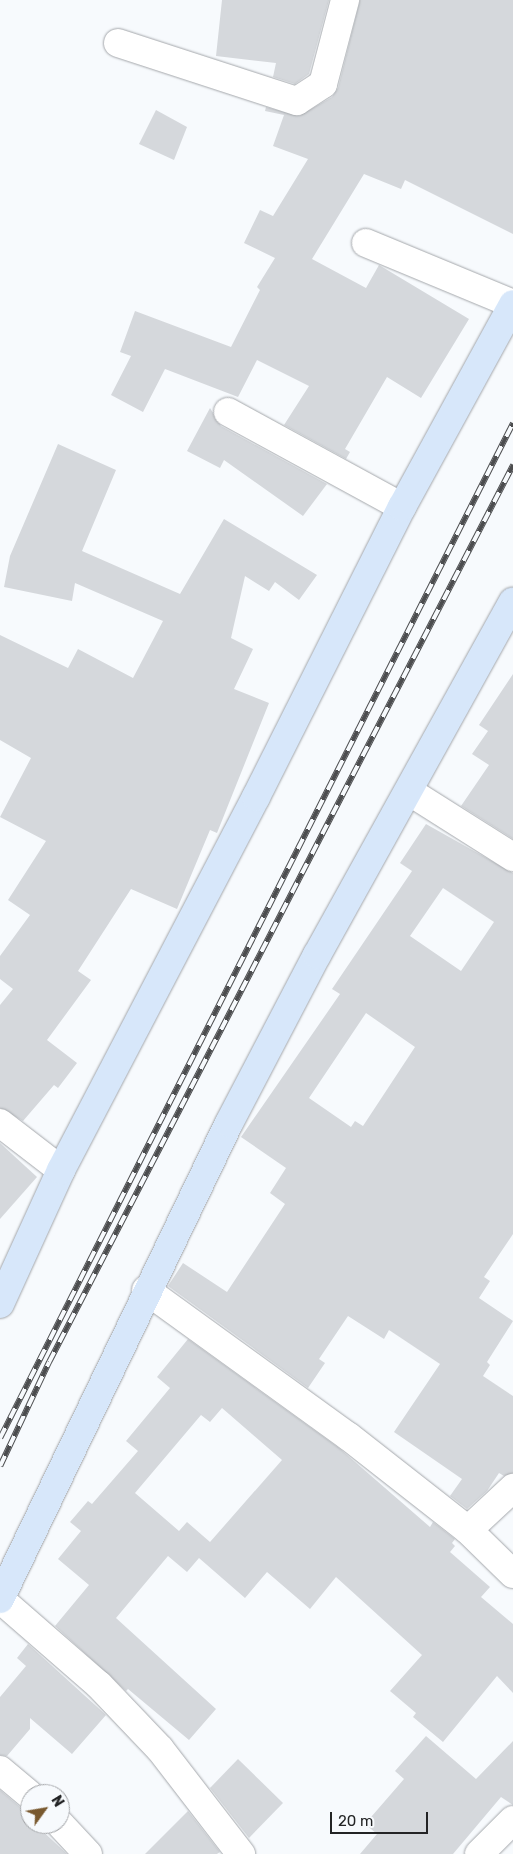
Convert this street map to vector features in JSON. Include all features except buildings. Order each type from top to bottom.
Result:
[{"type":"main road","points":[[1,1299],[61,1170],[256,797],[402,507],[513,304]]},
{"type":"main road","points":[[0,1599],[146,1290],[313,964],[410,792],[513,602]]},
{"type":"street","points":[[118,43],[297,101],[323,84],[345,0]]},
{"type":"street","points":[[366,243],[513,304]]},
{"type":"street","points":[[228,412],[402,507]]},
{"type":"street","points":[[410,792],[513,857]]},
{"type":"street","points":[[0,1123],[61,1170]]},
{"type":"street","points":[[146,1290],[348,1436],[468,1530],[513,1574]]},
{"type":"street","points":[[468,1530],[513,1488]]},
{"type":"street","points":[[0,1599],[98,1684],[160,1749],[241,1854]]},
{"type":"street","points":[[0,1770],[20,1787]]},
{"type":"street","points":[[479,1854],[513,1820]]},
{"type":"street","points":[[69,1834],[88,1854]]},
{"type":"railway","points":[[0,1438],[513,423]]},
{"type":"railway","points":[[0,1466],[49,1362],[513,465]]}]
